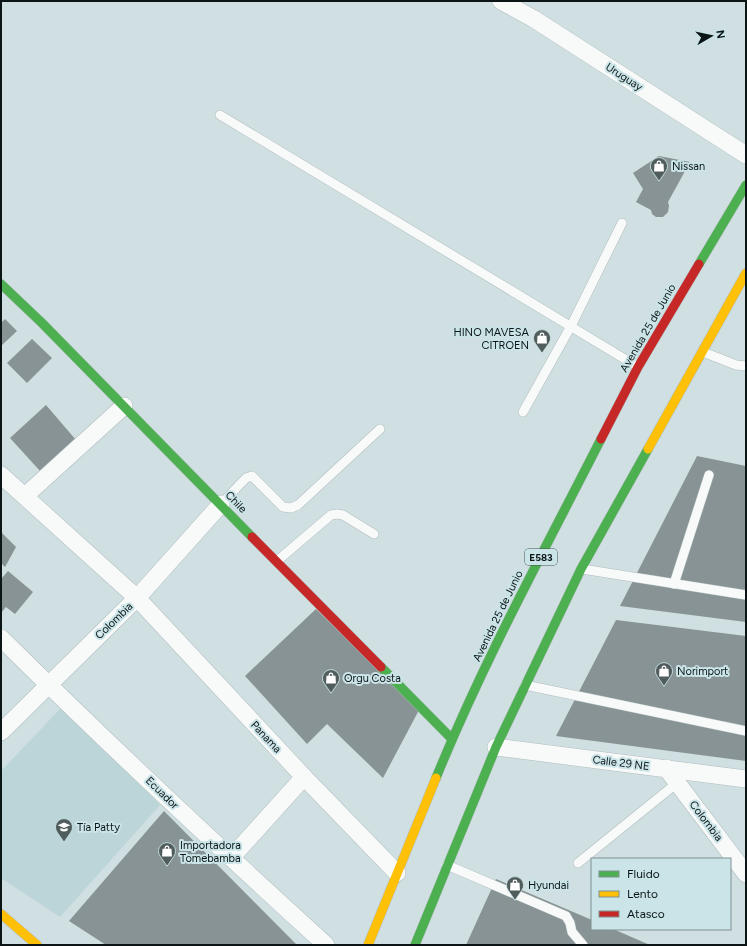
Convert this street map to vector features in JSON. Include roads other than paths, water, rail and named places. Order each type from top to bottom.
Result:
[{"type":"main road","name":"Avenida 25 de Junio","points":[[368,945],[452,739],[510,617],[638,367],[746,185]]},
{"type":"main road","points":[[415,945],[496,747],[580,569],[746,273]]},
{"type":"main road","name":"Chile","points":[[1,284],[41,322],[452,739]]},
{"type":"main road","points":[[1,914],[37,945]]},
{"type":"street","name":"Uruguay","points":[[501,1],[534,19],[746,155]]},
{"type":"street","points":[[25,496],[124,406]]},
{"type":"street","name":"Panama","points":[[1,475],[137,598],[304,777],[397,873]]},
{"type":"street","name":"Colombia","points":[[4,723],[48,685],[137,598],[221,504]]},
{"type":"street","name":"Ecuador","points":[[1,638],[48,685],[230,858],[326,945]]},
{"type":"street","name":"Calle 29 NE","points":[[496,747],[746,779]]},
{"type":"street","name":"Colombia","points":[[666,768],[746,874]]},
{"type":"street","points":[[230,858],[304,777]]},
{"type":"lane","points":[[220,115],[638,367]]},
{"type":"lane","points":[[523,412],[571,326],[622,223]]},
{"type":"lane","points":[[703,352],[736,365],[746,366]]},
{"type":"lane","points":[[221,504],[246,478],[252,476],[283,507],[291,508],[298,505],[380,429]]},
{"type":"lane","points":[[674,584],[709,476]]},
{"type":"lane","points":[[277,561],[331,515],[343,515],[374,534]]},
{"type":"lane","points":[[580,569],[746,595]]},
{"type":"lane","points":[[525,685],[746,731]]},
{"type":"lane","points":[[578,863],[677,783]]},
{"type":"lane","points":[[447,865],[566,916],[570,923],[572,932],[583,945]]},
{"type":"place","name":"Nissan","points":[[659,181]]},
{"type":"place","name":"HINO MAVESA CITROEN","points":[[542,353]]},
{"type":"place","name":"Norimport","points":[[664,686]]},
{"type":"place","name":"Orgu Costa","points":[[331,693]]},
{"type":"place","name":"Tía Patty","points":[[64,842]]},
{"type":"place","name":"Importadora Tomebamba","points":[[167,866]]},
{"type":"place","name":"Hyundai","points":[[515,900]]}]
